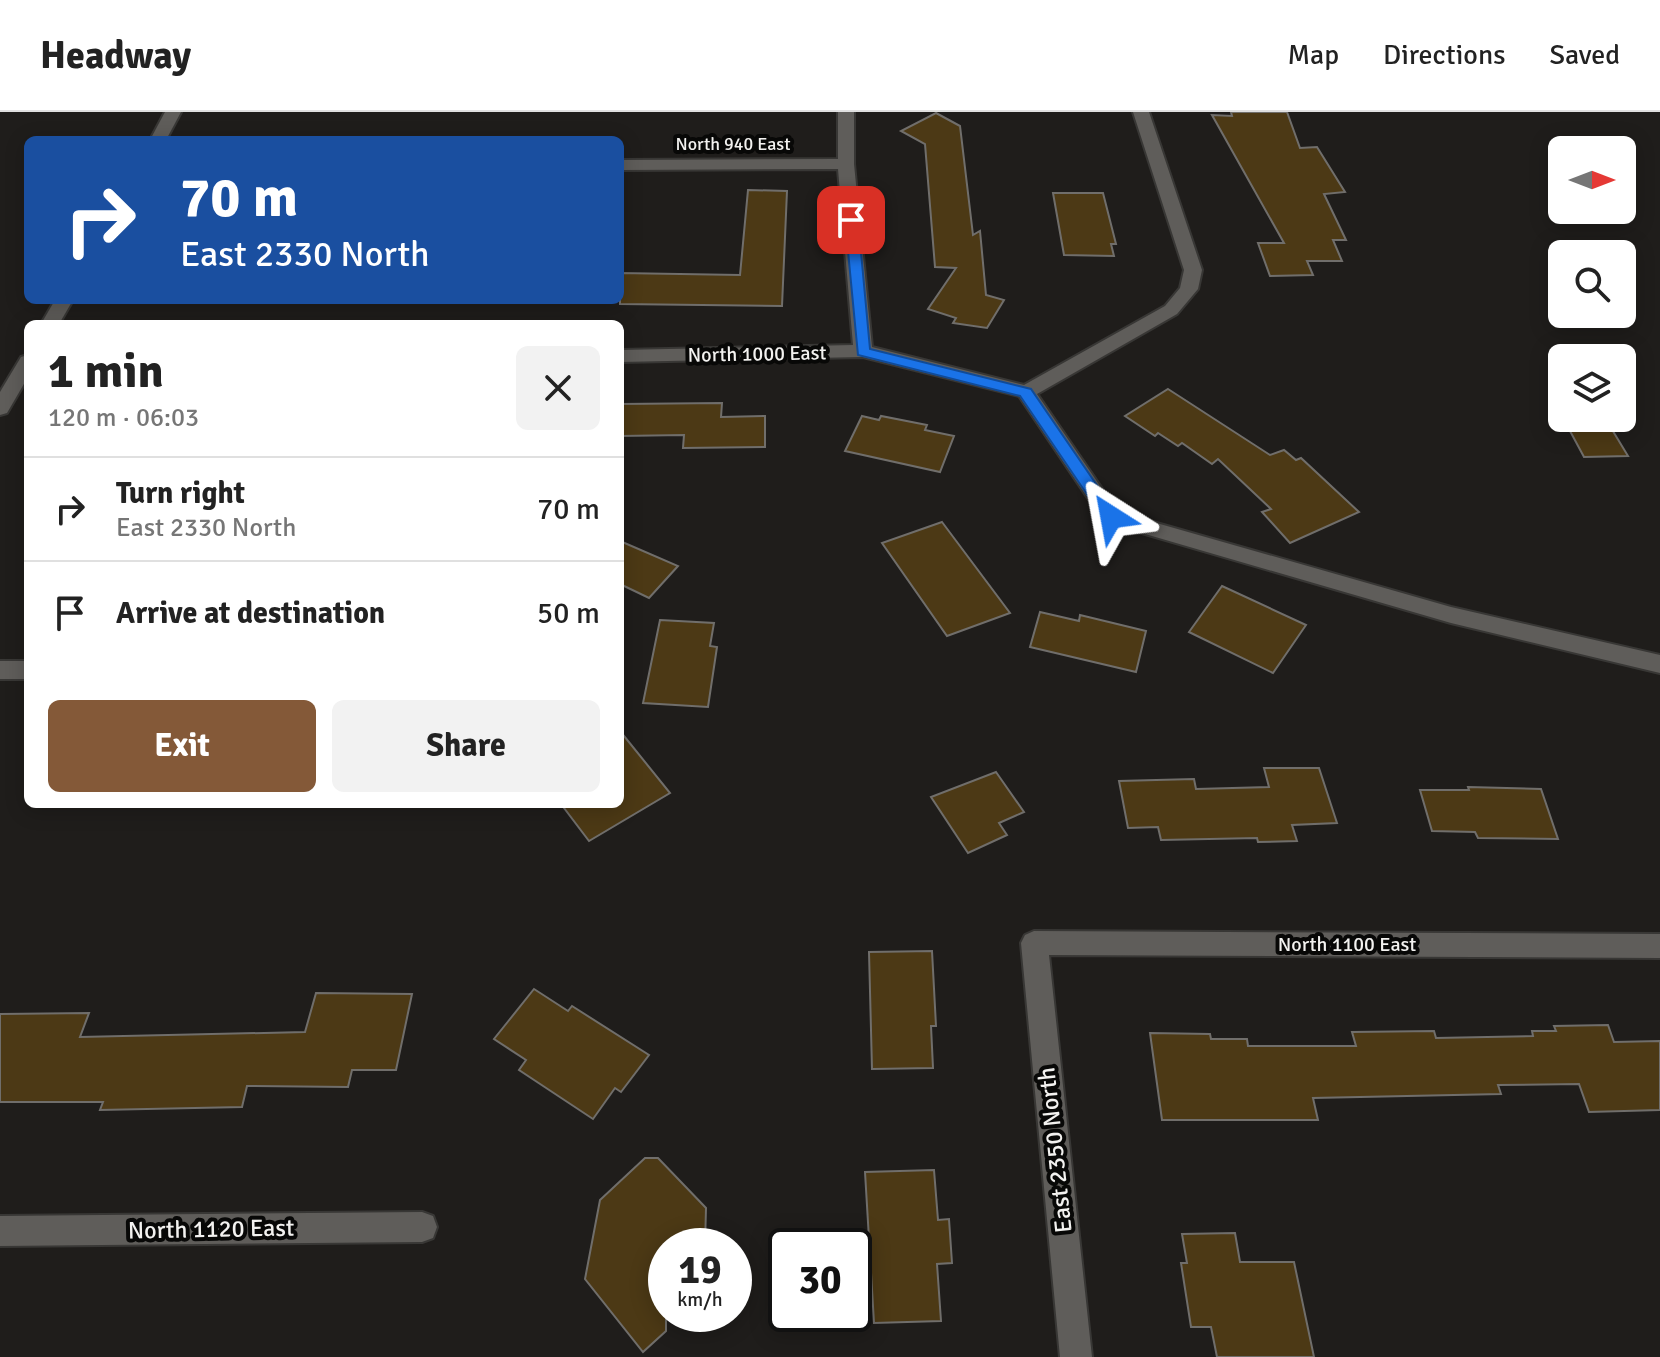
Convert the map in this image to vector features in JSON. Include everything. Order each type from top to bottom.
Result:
[{"type":"street","points":[[160,136],[173,112]]},
{"type":"street","points":[[846,112],[846,164],[863,351]]},
{"type":"street","points":[[1141,112],[1193,270],[1189,289],[1171,310],[1026,392],[1111,517],[1451,615],[1660,664]]},
{"type":"street","name":"North 940 East","points":[[624,165],[846,164]]},
{"type":"street","name":"North 1000 East","points":[[624,356],[863,351],[1026,392]]},
{"type":"street","points":[[0,369],[24,366]]},
{"type":"street","points":[[0,409],[24,369]]},
{"type":"street","points":[[0,670],[24,670]]},
{"type":"street","name":"North 1100 East","points":[[1034,943],[1660,946]]},
{"type":"street","name":"East 2350 North","points":[[1034,943],[1076,1357]]},
{"type":"street","name":"North 1120 East","points":[[0,1231],[422,1227]]},
{"type":"building","points":[[1231,112],[1287,112],[1300,148],[1317,147],[1345,192],[1324,194],[1346,240],[1333,240],[1342,261],[1307,261],[1313,275],[1270,276],[1258,243],[1284,243],[1212,115],[1232,116]]},
{"type":"building","points":[[936,113],[960,126],[973,235],[980,231],[986,295],[1004,300],[987,328],[953,323],[956,318],[928,309],[956,268],[935,267],[925,144],[901,131]]},
{"type":"building","points":[[748,190],[787,191],[782,306],[620,304],[624,304],[624,273],[740,275]]},
{"type":"building","points":[[1053,193],[1103,193],[1116,244],[1111,244],[1114,256],[1064,255]]},
{"type":"building","points":[[1168,389],[1270,455],[1284,450],[1296,460],[1301,458],[1359,512],[1290,543],[1262,512],[1271,509],[1218,459],[1212,464],[1182,443],[1178,446],[1158,433],[1155,436],[1125,416]]},
{"type":"building","points":[[722,403],[721,417],[765,416],[765,447],[683,448],[684,435],[624,436],[624,404]]},
{"type":"building","points":[[862,416],[879,420],[881,416],[927,425],[925,430],[954,436],[940,472],[845,451]]},
{"type":"building","points":[[1571,432],[1613,432],[1628,456],[1584,457]]},
{"type":"building","points":[[942,522],[1010,613],[947,636],[882,543]]},
{"type":"building","points":[[624,543],[678,566],[649,598],[624,586]]},
{"type":"building","points":[[1222,586],[1306,625],[1273,673],[1189,632]]},
{"type":"building","points":[[1040,612],[1079,621],[1080,615],[1146,631],[1136,672],[1030,647]]},
{"type":"building","points":[[660,620],[714,623],[710,646],[717,647],[708,707],[643,703]]},
{"type":"building","points":[[624,736],[670,793],[589,841],[564,808],[624,808]]},
{"type":"building","points":[[1264,768],[1319,768],[1337,823],[1292,825],[1297,841],[1258,842],[1257,838],[1161,840],[1158,827],[1128,828],[1119,781],[1194,779],[1196,789],[1269,787]]},
{"type":"building","points":[[996,772],[1024,812],[999,823],[1007,835],[968,853],[931,797]]},
{"type":"building","points":[[1468,787],[1541,789],[1558,839],[1478,838],[1475,832],[1432,831],[1420,790],[1469,790]]},
{"type":"building","points":[[932,951],[936,1026],[931,1026],[933,1068],[872,1069],[869,952]]},
{"type":"building","points":[[534,989],[568,1011],[572,1006],[649,1055],[621,1092],[615,1088],[593,1119],[519,1070],[526,1060],[494,1039]]},
{"type":"building","points":[[316,993],[412,994],[396,1070],[352,1070],[348,1087],[247,1086],[242,1107],[100,1110],[103,1102],[0,1102],[0,1014],[89,1013],[80,1037],[305,1032]]},
{"type":"building","points":[[1608,1025],[1614,1042],[1660,1041],[1660,1110],[1589,1112],[1579,1084],[1498,1085],[1501,1094],[1313,1098],[1318,1120],[1162,1120],[1150,1033],[1210,1034],[1211,1039],[1247,1039],[1248,1046],[1356,1046],[1352,1032],[1434,1031],[1436,1038],[1533,1036],[1532,1031],[1556,1031],[1554,1026]]},
{"type":"building","points":[[645,1158],[658,1158],[706,1208],[705,1228],[648,1228],[648,1332],[665,1332],[643,1352],[585,1279],[600,1200]]},
{"type":"building","points":[[934,1170],[938,1220],[949,1219],[952,1263],[937,1264],[941,1321],[874,1323],[872,1228],[868,1228],[865,1172]]},
{"type":"building","points":[[1235,1233],[1240,1262],[1294,1262],[1314,1357],[1217,1357],[1211,1327],[1191,1327],[1181,1263],[1187,1263],[1182,1234]]},
{"type":"route","points":[[851,220],[863,351],[1026,392],[1111,517]]}]
